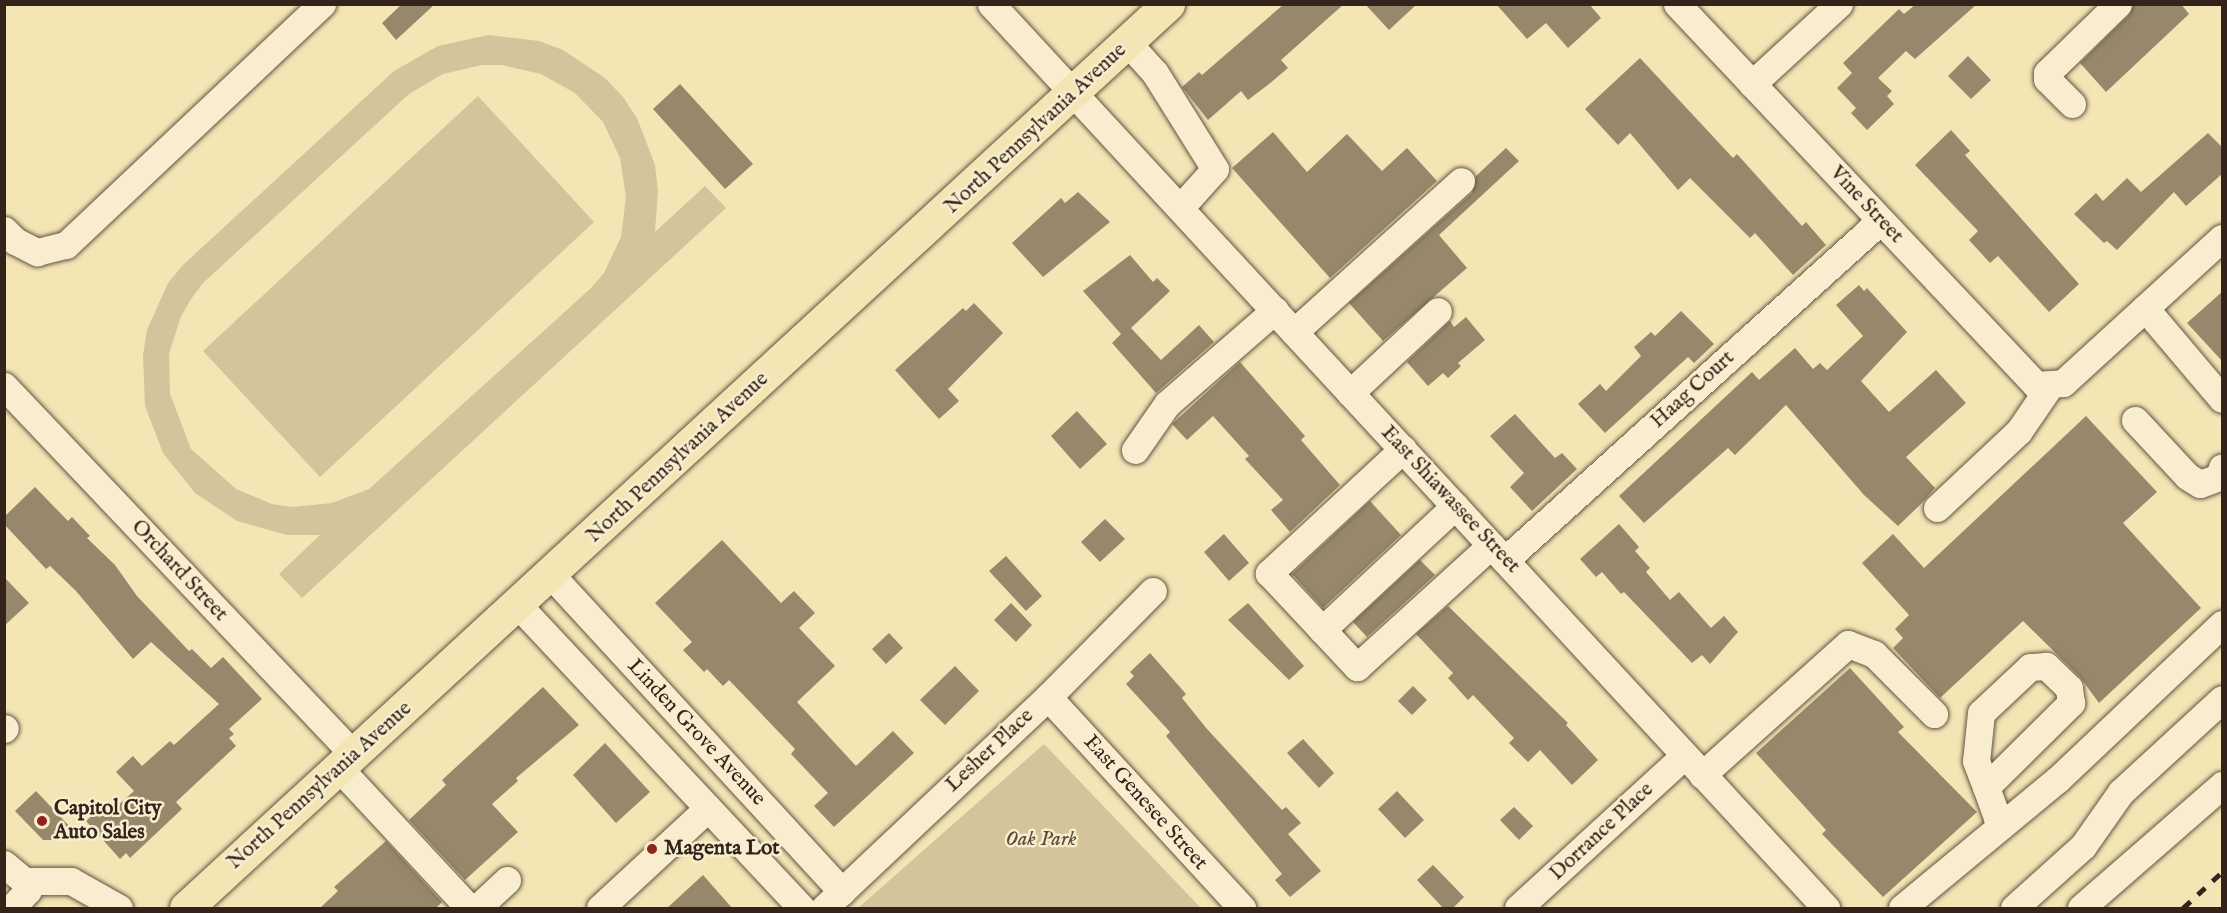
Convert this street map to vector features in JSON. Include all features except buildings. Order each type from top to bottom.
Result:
[{"type":"main road","name":"North Pennsylvania Avenue","points":[[191,907],[1168,4]]},
{"type":"street","points":[[4,230],[15,241],[37,252],[66,245],[322,4]]},
{"type":"street","name":"East Shiawassee Street","points":[[991,4],[1826,909]]},
{"type":"street","name":"Vine Street","points":[[1677,4],[2024,375],[2036,385],[2056,385]]},
{"type":"street","points":[[1752,84],[1839,4]]},
{"type":"street","points":[[2072,104],[2048,79],[2047,73],[2118,4]]},
{"type":"street","points":[[1128,43],[1155,72],[1215,169],[1180,208]]},
{"type":"street","points":[[1294,332],[1461,181]]},
{"type":"street","name":"Haag Court","points":[[1322,630],[1357,667],[1498,552],[1880,221]]},
{"type":"street","points":[[1937,508],[2019,431],[2056,385],[2223,238]]},
{"type":"street","points":[[2145,308],[2223,399]]},
{"type":"street","points":[[1135,450],[1167,404],[1275,310]]},
{"type":"street","points":[[1350,393],[1438,311]]},
{"type":"street","name":"Orchard Street","points":[[4,386],[346,762],[469,909]]},
{"type":"street","points":[[2135,420],[2187,476],[2200,484],[2219,477],[2223,467]]},
{"type":"street","points":[[1403,449],[1269,573],[1322,630],[1455,506]]},
{"type":"street","name":"Linden Grove Avenue","points":[[551,575],[833,900]]},
{"type":"street","name":"Lesher Place","points":[[833,900],[1048,697],[1153,591]]},
{"type":"street","name":"Linden Grove Avenue","points":[[518,605],[802,909]]},
{"type":"street","points":[[1912,905],[2000,826],[2057,780],[2223,624]]},
{"type":"street","name":"Dorrance Place","points":[[1518,909],[1694,765],[1848,644],[1874,654],[1934,714]]},
{"type":"street","name":"East Genesee Street","points":[[1048,697],[1242,909]]},
{"type":"street","points":[[2014,909],[2083,846],[2121,792],[2223,699]]},
{"type":"street","points":[[2081,909],[2223,784]]},
{"type":"street","points":[[1986,787],[2000,826]]},
{"type":"street","points":[[600,909],[708,808]]},
{"type":"street","points":[[12,909],[28,890],[14,873]]},
{"type":"street","points":[[14,873],[71,881],[118,909]]},
{"type":"street","points":[[477,909],[507,880]]},
{"type":"green space","points":[[488,35],[539,41],[563,50],[605,78],[623,97],[637,118],[655,165],[658,191],[655,232],[705,186],[726,208],[302,598],[279,574],[320,535],[287,535],[237,521],[195,493],[163,453],[145,406],[143,355],[147,330],[168,283],[184,264],[394,71],[438,46]],"holes":[[[482,65],[502,65],[541,74],[575,93],[603,122],[620,158],[626,197],[621,237],[604,273],[591,288],[369,489],[332,503],[292,507],[272,504],[236,489],[191,449],[170,394],[169,354],[181,316],[191,299],[203,283],[409,94],[443,74]]]},
{"type":"green space","points":[[478,96],[594,222],[320,477],[203,351]]},
{"type":"green space","name":"Oak Park","points":[[1044,744],[1201,908],[858,908]]},
{"type":"railway","points":[[2183,908],[2222,872]]},
{"type":"place","name":"Capitol City Auto Sales","points":[[42,821]]},
{"type":"place","name":"Magenta Lot","points":[[652,849]]}]
